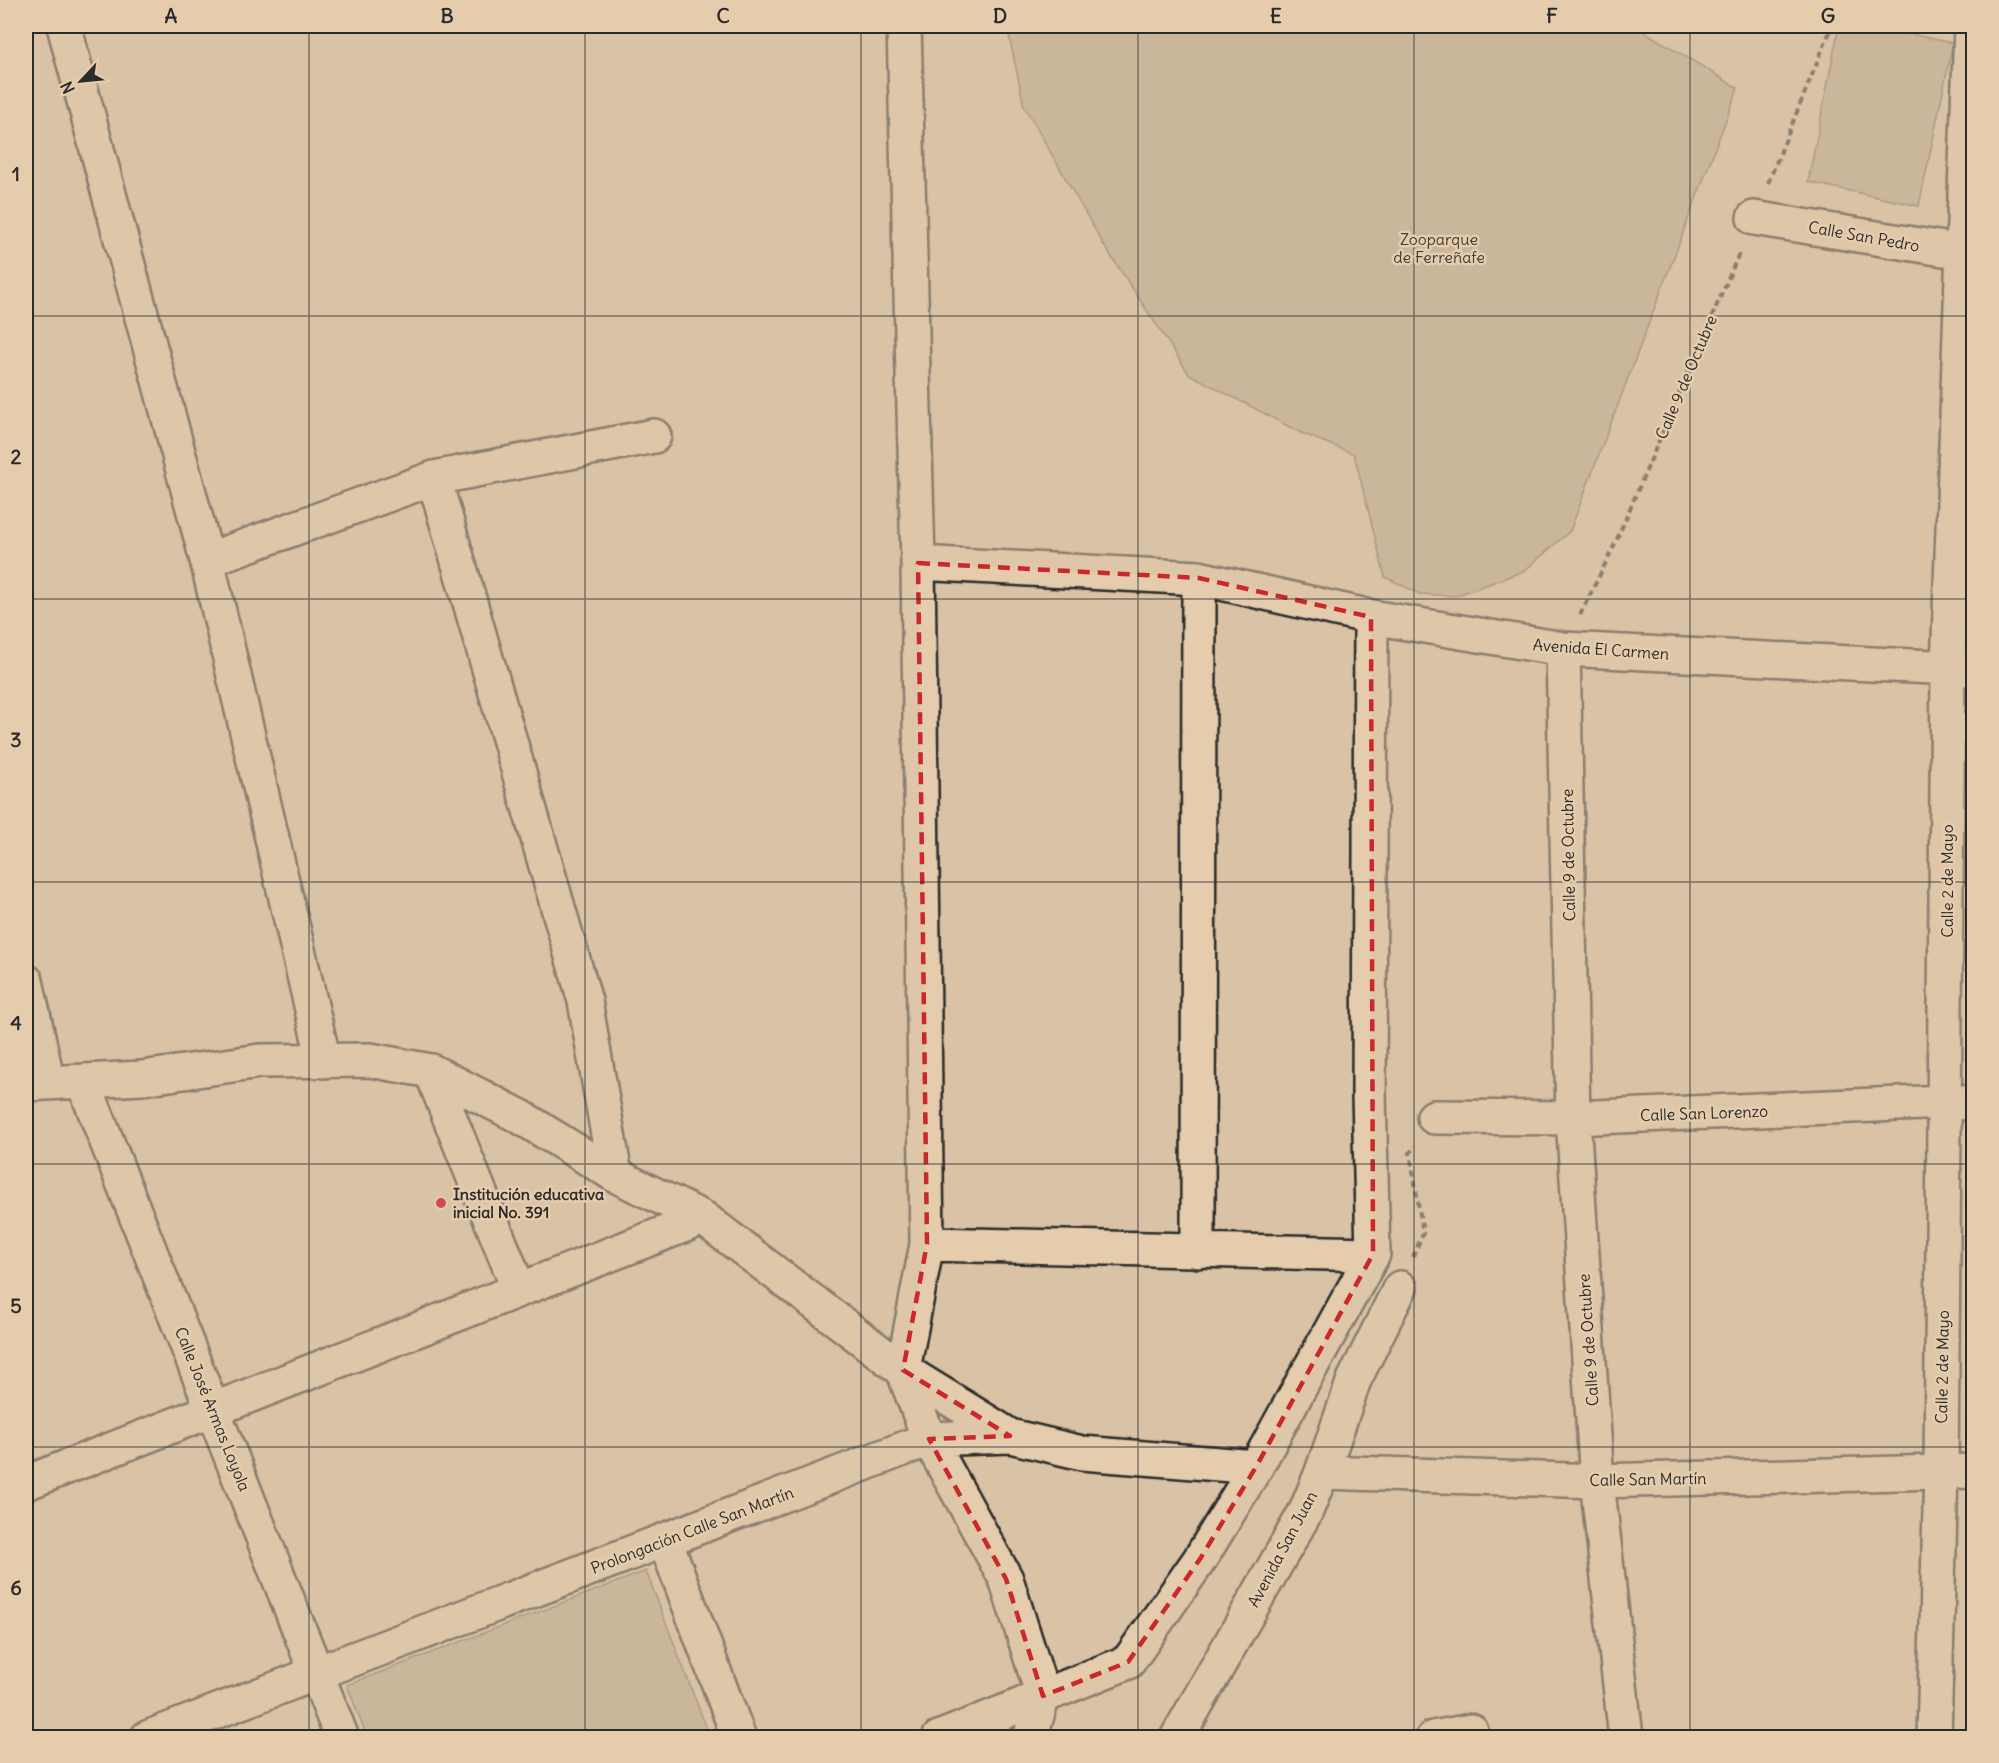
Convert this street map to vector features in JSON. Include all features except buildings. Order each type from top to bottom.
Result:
[{"type":"street","points":[[64,26],[207,560],[324,1061]]},
{"type":"street","points":[[904,26],[918,563],[927,1244],[903,1370],[929,1439],[1006,1579],[1043,1696],[1030,1737]]},
{"type":"street","name":"Calle 2 de Mayo","points":[[1934,1737],[1941,1470],[1959,1103],[1961,668],[1971,26]]},
{"type":"street","name":"Calle San Pedro","points":[[1754,218],[1969,254]]},
{"type":"street","points":[[207,560],[434,478],[654,436]]},
{"type":"street","points":[[434,478],[585,1001],[615,1175]]},
{"type":"street","name":"Avenida El Carmen","points":[[918,563],[1199,578],[1371,617],[1563,649],[1961,668]]},
{"type":"street","points":[[1198,1251],[1199,578]]},
{"type":"street","points":[[939,1737],[1128,1662],[1200,1559],[1256,1467],[1373,1254],[1369,1094],[1371,617]]},
{"type":"street","name":"Calle 9 de Octubre","points":[[1563,649],[1573,1118],[1597,1481],[1626,1737]]},
{"type":"street","points":[[26,981],[37,1083],[142,1078],[260,1062],[370,1060],[431,1071],[520,1117],[615,1175],[703,1218],[903,1370],[1010,1436]]},
{"type":"street","points":[[431,1071],[519,1290]]},
{"type":"street","name":"Calle José Armas Loyola","points":[[83,1081],[342,1737]]},
{"type":"street","name":"Calle San Lorenzo","points":[[1434,1118],[1573,1118],[1959,1103]]},
{"type":"street","points":[[26,1483],[703,1218]]},
{"type":"street","points":[[927,1244],[1373,1254]]},
{"type":"street","name":"Avenida San Juan","points":[[1177,1737],[1306,1511],[1354,1380],[1400,1288]]},
{"type":"street","name":"Prolongación Calle San Martín","points":[[147,1737],[929,1439],[1010,1436],[1082,1453],[1256,1467]]},
{"type":"street","name":"Calle San Martín","points":[[1322,1472],[1597,1481],[1941,1470],[1974,1471]]},
{"type":"street","points":[[665,1540],[739,1737]]},
{"type":"street","points":[[1433,1737],[1471,1731],[1472,1737]]},
{"type":"path","name":"Calle 9 de Octubre","points":[[1563,649],[1614,546],[1754,218],[1832,26]]},
{"type":"path","points":[[1400,1288],[1423,1233],[1410,1154],[1434,1118]]},
{"type":"highlighted area","points":[[918,563],[1199,578],[1371,617],[1373,1254],[1256,1467],[1200,1559],[1128,1662],[1043,1696],[1006,1579],[929,1439],[1010,1436],[903,1370],[927,1244]]},
{"type":"green space","name":"Zooparque de Ferreñafe","points":[[1007,26],[1635,26],[1738,88],[1570,531],[1524,571],[1455,596],[1420,594],[1385,577],[1354,454],[1299,432],[1189,374],[1105,247],[1024,106]]},
{"type":"green space","points":[[1839,26],[1872,26],[1953,43],[1919,206],[1808,182]]},
{"type":"green space","points":[[646,1571],[710,1737],[367,1737],[347,1685]]},
{"type":"place","name":"Institución educativa inicial No. 391","points":[[441,1203]]}]
